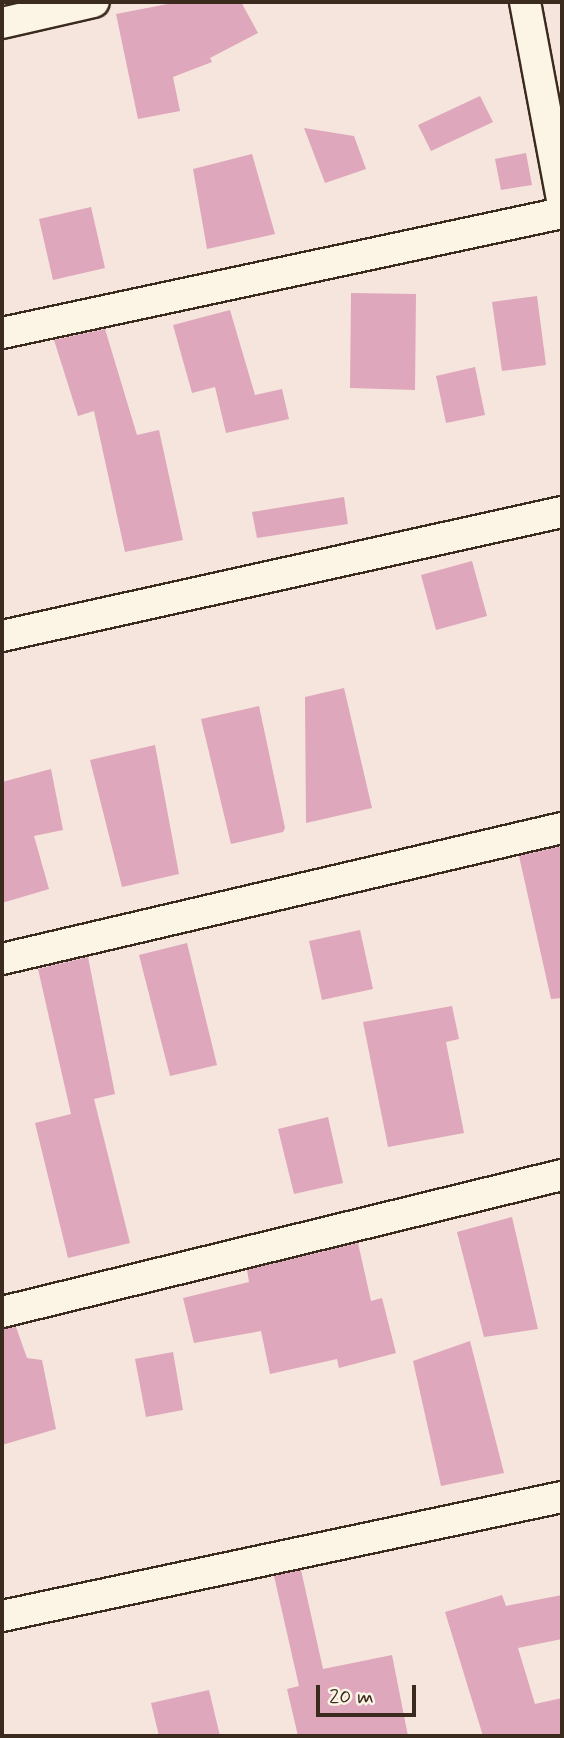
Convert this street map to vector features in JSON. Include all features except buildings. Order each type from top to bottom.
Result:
[{"type":"street","points":[[2,23],[94,2]]},
{"type":"street","points":[[525,2],[562,200]]},
{"type":"street","points":[[2,333],[562,213]]},
{"type":"street","points":[[2,636],[562,512]]},
{"type":"street","points":[[2,959],[562,828]]},
{"type":"street","points":[[2,1312],[562,1175]]},
{"type":"street","points":[[2,1616],[562,1497]]}]
